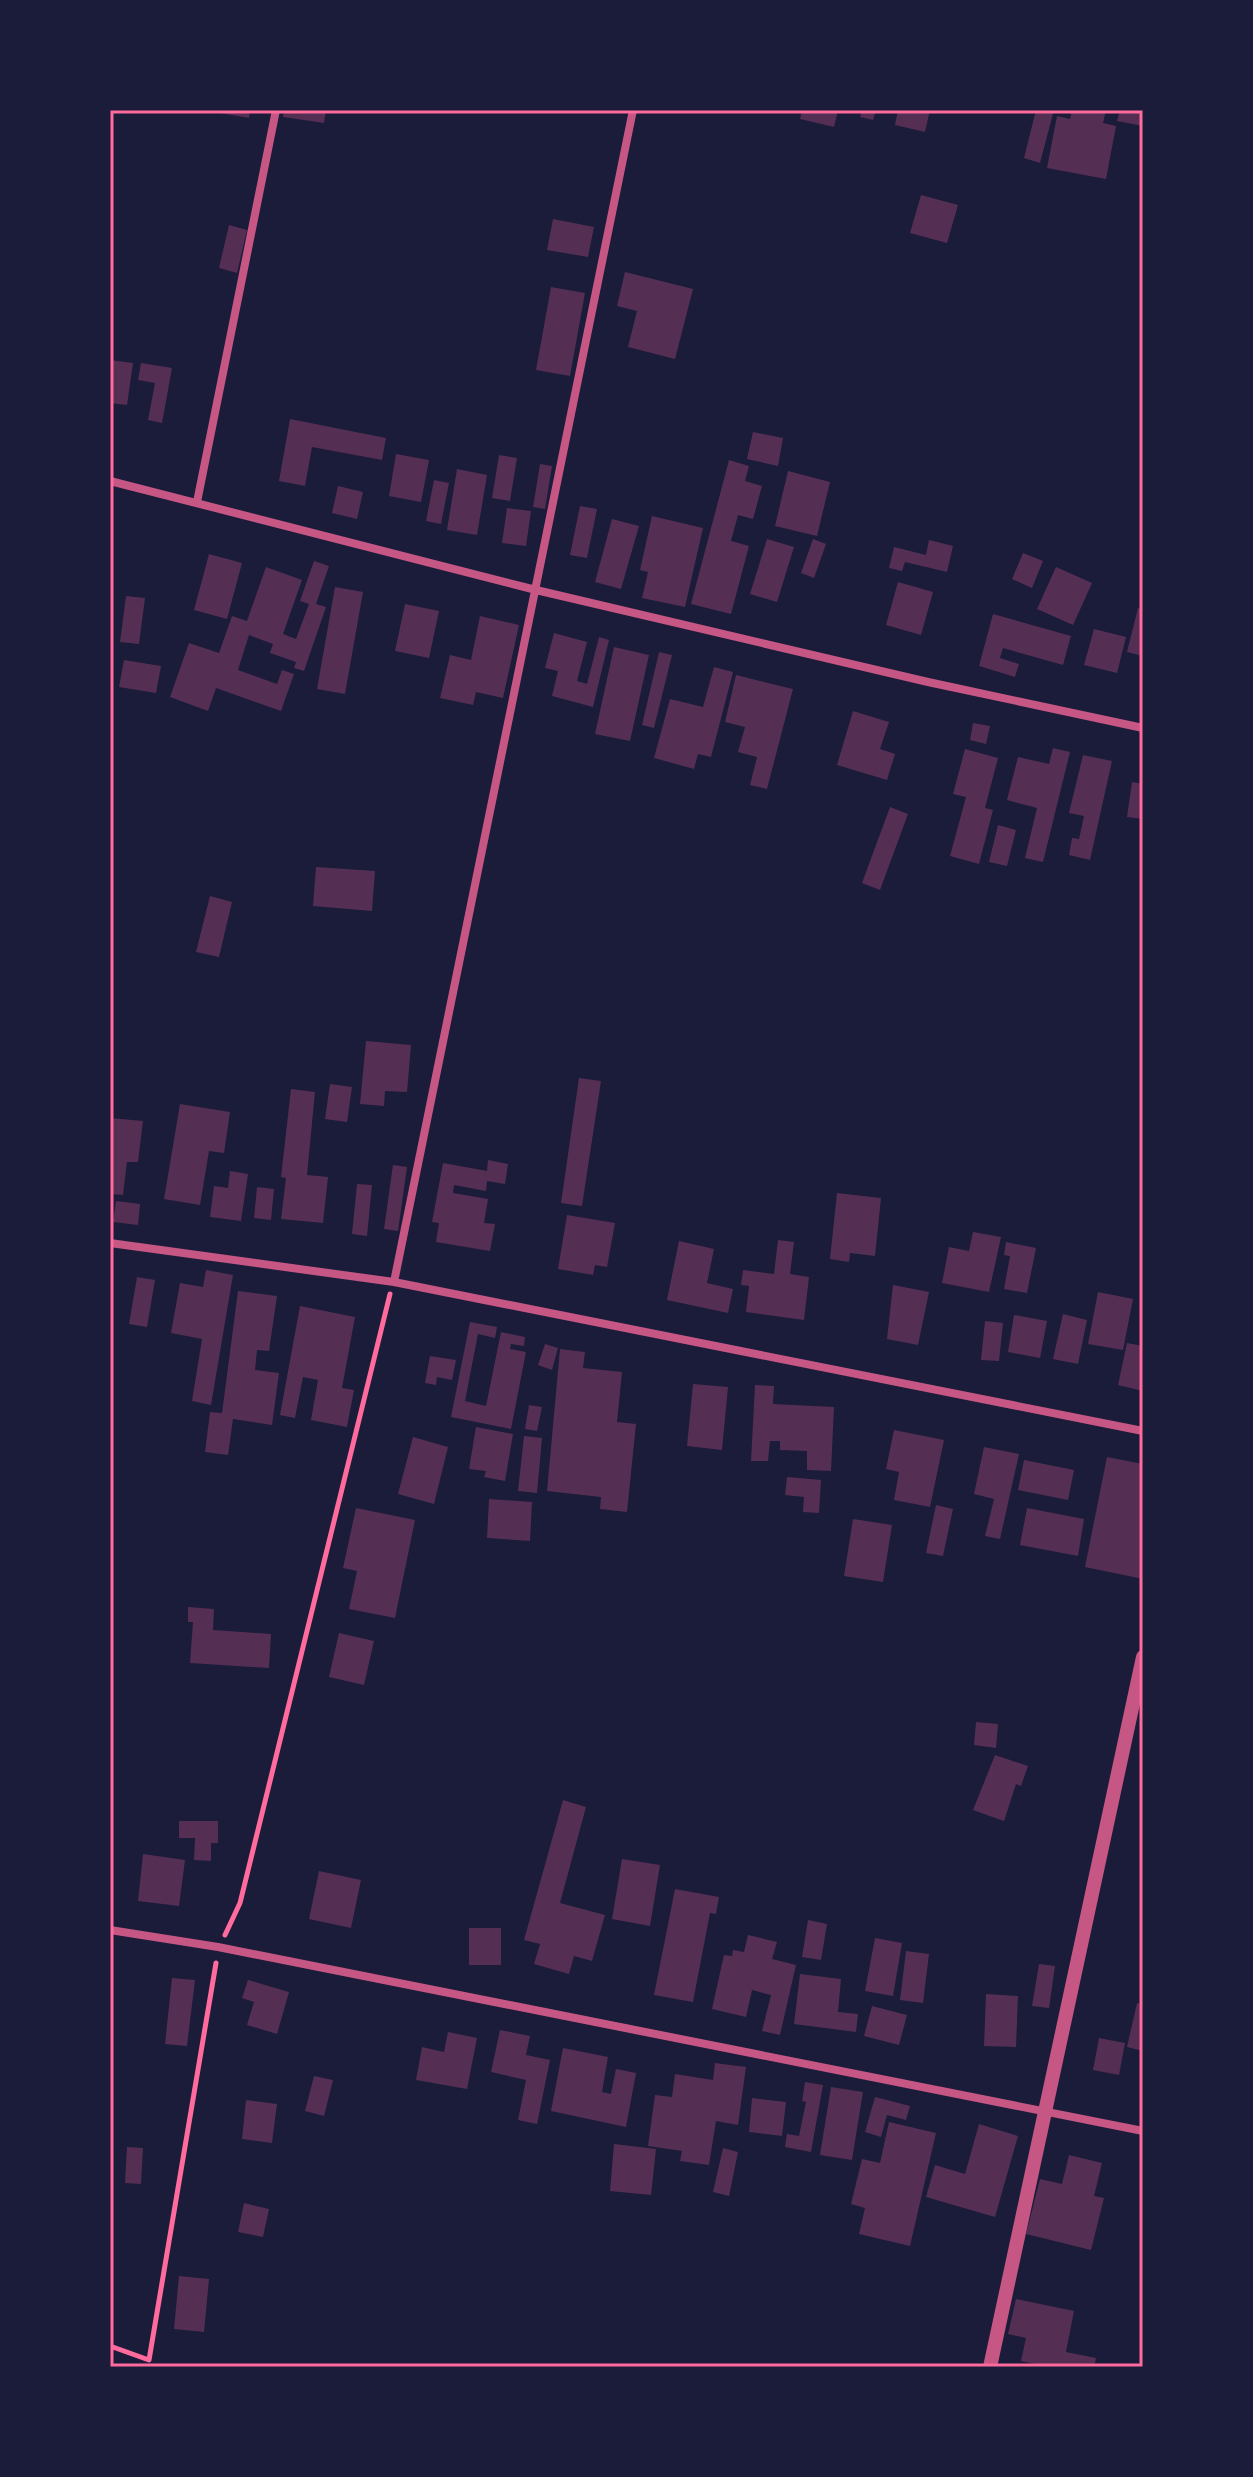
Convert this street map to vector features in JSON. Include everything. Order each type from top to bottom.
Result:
[{"type":"street","points":[[197,502],[276,110]]},
{"type":"street","points":[[394,1282],[633,110]]},
{"type":"street","points":[[110,481],[536,590],[928,682],[1143,728]]},
{"type":"street","points":[[110,1243],[394,1282],[1143,1431]]},
{"type":"street","points":[[990,2367],[1143,1657]]},
{"type":"street","points":[[110,1930],[218,1947],[1143,2131]]},
{"type":"path","points":[[110,2346],[149,2364],[218,1947],[240,1903],[394,1282]]},
{"type":"building","points":[[203,110],[250,110],[249,118]]},
{"type":"building","points":[[284,110],[326,110],[324,123],[283,117]]},
{"type":"building","points":[[802,110],[838,110],[834,127],[800,119]]},
{"type":"building","points":[[862,110],[876,110],[873,120],[860,117]]},
{"type":"building","points":[[898,110],[930,110],[925,132],[895,125]]},
{"type":"building","points":[[1036,110],[1054,110],[1040,163],[1024,158]]},
{"type":"building","points":[[1072,110],[1106,110],[1103,123],[1116,126],[1106,179],[1047,168],[1057,116],[1070,119]]},
{"type":"building","points":[[1120,110],[1143,110],[1143,126],[1117,121]]},
{"type":"building","points":[[921,195],[958,205],[947,243],[910,233]]},
{"type":"building","points":[[553,219],[594,227],[588,257],[547,250]]},
{"type":"building","points":[[229,225],[247,230],[237,273],[219,268]]},
{"type":"building","points":[[625,272],[693,289],[675,359],[628,347],[637,311],[617,306]]},
{"type":"building","points":[[551,287],[585,293],[570,376],[536,370]]},
{"type":"building","points":[[110,360],[133,363],[127,405],[110,403]]},
{"type":"building","points":[[141,363],[172,368],[162,423],[148,420],[155,383],[138,380]]},
{"type":"building","points":[[290,419],[386,438],[382,460],[312,447],[305,486],[279,481]]},
{"type":"building","points":[[753,432],[783,438],[778,466],[747,459]]},
{"type":"building","points":[[396,454],[429,460],[421,502],[389,496]]},
{"type":"building","points":[[499,455],[517,458],[510,501],[492,498]]},
{"type":"building","points":[[729,460],[749,466],[745,481],[762,486],[753,519],[738,515],[731,541],[749,546],[731,614],[691,604]]},
{"type":"building","points":[[540,464],[552,466],[545,509],[533,507]]},
{"type":"building","points":[[457,469],[487,475],[477,535],[447,530]]},
{"type":"building","points":[[788,471],[830,482],[817,536],[775,526]]},
{"type":"building","points":[[434,480],[449,483],[441,524],[426,521]]},
{"type":"building","points":[[338,486],[363,492],[357,519],[332,513]]},
{"type":"building","points":[[580,506],[597,509],[587,558],[570,555]]},
{"type":"building","points":[[507,508],[531,511],[526,546],[502,543]]},
{"type":"building","points":[[652,516],[703,528],[685,607],[642,598],[648,572],[640,570]]},
{"type":"building","points":[[612,519],[639,526],[621,589],[595,582]]},
{"type":"building","points":[[767,539],[794,547],[777,602],[750,594]]},
{"type":"building","points":[[813,539],[826,544],[814,578],[801,573]]},
{"type":"building","points":[[929,540],[953,546],[947,572],[905,562],[902,571],[889,568],[894,547],[926,555]]},
{"type":"building","points":[[1023,553],[1043,561],[1032,588],[1012,579]]},
{"type":"building","points":[[209,554],[242,563],[227,619],[194,610]]},
{"type":"building","points":[[314,561],[329,566],[316,604],[326,607],[304,671],[294,668],[296,662],[270,653],[273,644],[249,635],[238,670],[277,684],[282,670],[294,674],[281,711],[216,688],[208,711],[170,697],[189,643],[219,653],[232,616],[247,621],[266,567],[302,580],[283,634],[296,639],[309,604],[300,601]]},
{"type":"building","points":[[1056,567],[1092,583],[1073,625],[1037,609]]},
{"type":"building","points":[[898,582],[933,592],[921,635],[886,625]]},
{"type":"building","points":[[335,587],[363,592],[345,694],[317,689]]},
{"type":"building","points":[[126,596],[145,598],[139,644],[120,642]]},
{"type":"building","points":[[405,604],[439,611],[429,658],[395,651]]},
{"type":"building","points":[[1138,608],[1143,609],[1143,656],[1127,652]]},
{"type":"building","points":[[993,614],[1071,636],[1063,665],[1003,648],[1000,658],[1019,664],[1015,677],[979,666]]},
{"type":"building","points":[[480,616],[519,625],[503,698],[476,692],[473,705],[440,698],[450,655],[471,660]]},
{"type":"building","points":[[1094,629],[1126,637],[1117,673],[1084,665]]},
{"type":"building","points":[[554,633],[587,642],[577,681],[587,684],[599,637],[609,640],[593,707],[552,696],[558,671],[545,668]]},
{"type":"building","points":[[614,647],[649,655],[630,741],[595,734]]},
{"type":"building","points":[[659,652],[672,655],[654,728],[642,725]]},
{"type":"building","points":[[124,660],[161,666],[156,693],[119,687]]},
{"type":"building","points":[[714,667],[733,672],[711,757],[698,754],[694,769],[654,758],[670,699],[703,707]]},
{"type":"building","points":[[736,675],[793,689],[767,789],[750,785],[757,757],[738,752],[745,727],[725,722]]},
{"type":"building","points":[[853,711],[889,722],[880,749],[895,754],[887,780],[837,765]]},
{"type":"building","points":[[973,723],[990,726],[986,744],[970,740]]},
{"type":"building","points":[[1053,748],[1070,752],[1043,862],[1025,858],[1037,808],[1007,800],[1018,757],[1049,764]]},
{"type":"building","points":[[965,749],[998,758],[985,808],[993,810],[979,864],[950,856],[966,797],[953,794]]},
{"type":"building","points":[[1083,755],[1112,761],[1090,860],[1069,855],[1072,838],[1079,839],[1084,816],[1069,813]]},
{"type":"building","points":[[1132,782],[1143,784],[1143,819],[1127,817]]},
{"type":"building","points":[[890,807],[908,814],[880,890],[862,883]]},
{"type":"building","points":[[998,825],[1016,830],[1007,866],[989,862]]},
{"type":"building","points":[[316,867],[375,871],[372,911],[313,906]]},
{"type":"building","points":[[210,896],[232,902],[219,957],[196,952]]},
{"type":"building","points":[[366,1041],[411,1045],[407,1092],[385,1091],[384,1106],[360,1104]]},
{"type":"building","points":[[579,1078],[601,1081],[582,1206],[561,1203]]},
{"type":"building","points":[[330,1084],[352,1087],[347,1122],[325,1119]]},
{"type":"building","points":[[291,1089],[315,1092],[307,1175],[328,1177],[323,1223],[281,1219],[286,1178],[281,1177]]},
{"type":"building","points":[[180,1104],[230,1112],[224,1153],[209,1151],[200,1205],[164,1199]]},
{"type":"building","points":[[110,1118],[143,1121],[138,1162],[127,1162],[123,1195],[110,1194]]},
{"type":"building","points":[[488,1160],[508,1164],[505,1184],[487,1181],[486,1191],[454,1185],[453,1193],[488,1199],[484,1223],[495,1224],[490,1251],[436,1242],[439,1223],[432,1222],[443,1163],[487,1171]]},
{"type":"building","points":[[393,1165],[407,1167],[398,1231],[384,1229]]},
{"type":"building","points":[[230,1171],[248,1174],[241,1221],[210,1217],[214,1186],[228,1188]]},
{"type":"building","points":[[357,1184],[372,1185],[367,1236],[352,1234]]},
{"type":"building","points":[[257,1187],[274,1189],[271,1220],[254,1218]]},
{"type":"building","points":[[837,1193],[881,1198],[875,1256],[850,1253],[849,1262],[830,1259]]},
{"type":"building","points":[[116,1201],[140,1204],[138,1225],[113,1222]]},
{"type":"building","points":[[567,1215],[615,1223],[607,1267],[595,1265],[593,1275],[558,1269]]},
{"type":"building","points":[[973,1232],[1001,1237],[989,1292],[942,1283],[949,1247],[969,1251]]},
{"type":"building","points":[[778,1240],[794,1242],[790,1274],[809,1277],[804,1320],[746,1312],[749,1286],[741,1285],[743,1270],[774,1274]]},
{"type":"building","points":[[679,1241],[714,1249],[707,1283],[733,1289],[728,1313],[667,1300]]},
{"type":"building","points":[[1006,1242],[1036,1248],[1027,1293],[1004,1289],[1010,1256],[1004,1255]]},
{"type":"building","points":[[206,1270],[233,1275],[211,1405],[192,1401],[202,1339],[171,1333],[180,1283],[203,1287]]},
{"type":"building","points":[[137,1277],[155,1280],[147,1327],[129,1324]]},
{"type":"building","points":[[893,1285],[929,1292],[918,1345],[887,1339]]},
{"type":"building","points":[[238,1291],[277,1296],[269,1351],[257,1350],[255,1370],[279,1373],[272,1425],[233,1419],[228,1455],[205,1452],[210,1412],[222,1413]]},
{"type":"building","points":[[1098,1292],[1133,1299],[1123,1350],[1088,1344]]},
{"type":"building","points":[[300,1306],[355,1317],[342,1388],[354,1390],[347,1427],[311,1420],[318,1380],[303,1377],[295,1418],[280,1415]]},
{"type":"building","points":[[1063,1314],[1087,1320],[1078,1364],[1053,1359]]},
{"type":"building","points":[[1014,1315],[1047,1321],[1040,1358],[1008,1352]]},
{"type":"building","points":[[985,1321],[1003,1323],[999,1361],[981,1360]]},
{"type":"building","points":[[470,1322],[497,1327],[495,1338],[478,1334],[465,1401],[486,1406],[501,1332],[525,1337],[524,1346],[511,1344],[510,1349],[526,1352],[511,1429],[451,1417]]},
{"type":"building","points":[[1127,1343],[1143,1346],[1143,1391],[1118,1385]]},
{"type":"building","points":[[545,1344],[558,1348],[552,1370],[538,1365]]},
{"type":"building","points":[[560,1349],[585,1352],[583,1368],[622,1372],[617,1422],[636,1424],[627,1512],[600,1509],[601,1497],[547,1491]]},
{"type":"building","points":[[430,1356],[456,1360],[452,1380],[437,1377],[436,1385],[425,1383]]},
{"type":"building","points":[[693,1384],[728,1387],[722,1450],[687,1446]]},
{"type":"building","points":[[755,1385],[774,1386],[773,1404],[834,1407],[831,1471],[807,1470],[807,1451],[780,1450],[780,1441],[770,1441],[768,1461],[751,1461]]},
{"type":"building","points":[[529,1405],[542,1407],[537,1431],[525,1429]]},
{"type":"building","points":[[476,1427],[513,1434],[505,1481],[484,1477],[486,1471],[469,1469]]},
{"type":"building","points":[[894,1430],[944,1440],[930,1507],[894,1500],[899,1472],[886,1469]]},
{"type":"building","points":[[524,1436],[542,1438],[537,1493],[518,1491]]},
{"type":"building","points":[[413,1437],[448,1447],[434,1504],[398,1494]]},
{"type":"building","points":[[984,1447],[1019,1454],[1000,1539],[985,1536],[994,1499],[974,1494]]},
{"type":"building","points":[[1107,1457],[1143,1464],[1143,1579],[1085,1567]]},
{"type":"building","points":[[1024,1460],[1074,1470],[1068,1500],[1018,1490]]},
{"type":"building","points":[[787,1477],[821,1480],[819,1513],[803,1512],[804,1497],[785,1495]]},
{"type":"building","points":[[489,1499],[532,1502],[530,1541],[487,1538]]},
{"type":"building","points":[[936,1505],[953,1509],[943,1556],[926,1553]]},
{"type":"building","points":[[356,1508],[415,1520],[395,1618],[349,1609],[357,1571],[343,1568]]},
{"type":"building","points":[[1027,1508],[1084,1519],[1078,1556],[1020,1545]]},
{"type":"building","points":[[853,1519],[892,1525],[883,1582],[844,1576]]},
{"type":"building","points":[[188,1607],[214,1609],[213,1630],[271,1634],[269,1668],[190,1663],[193,1622],[188,1622]]},
{"type":"building","points":[[339,1633],[374,1641],[364,1685],[329,1677]]},
{"type":"building","points":[[976,1722],[998,1724],[996,1748],[974,1745]]},
{"type":"building","points":[[995,1755],[1028,1766],[1021,1786],[1016,1784],[1004,1821],[973,1810]]},
{"type":"building","points":[[563,1800],[586,1807],[560,1903],[605,1915],[592,1961],[574,1956],[569,1974],[534,1964],[540,1944],[524,1940]]},
{"type":"building","points":[[179,1821],[218,1821],[218,1843],[211,1843],[211,1861],[194,1860],[195,1838],[179,1838]]},
{"type":"building","points":[[143,1854],[185,1860],[179,1906],[138,1901]]},
{"type":"building","points":[[622,1859],[660,1865],[650,1926],[612,1919]]},
{"type":"building","points":[[319,1871],[361,1880],[351,1928],[309,1919]]},
{"type":"building","points":[[675,1889],[719,1897],[716,1914],[710,1913],[693,2002],[654,1995]]},
{"type":"building","points":[[808,1920],[827,1924],[821,1960],[802,1957]]},
{"type":"building","points":[[469,1928],[501,1928],[501,1965],[469,1965]]},
{"type":"building","points":[[748,1935],[777,1942],[772,1959],[796,1965],[780,2035],[762,2031],[771,1995],[752,1990],[746,2017],[712,2009],[724,1955],[732,1956],[733,1950],[744,1952]]},
{"type":"building","points":[[875,1938],[902,1943],[893,1996],[865,1991]]},
{"type":"building","points":[[906,1951],[929,1954],[923,2003],[900,2000]]},
{"type":"building","points":[[1039,1964],[1055,1966],[1049,2008],[1032,2006]]},
{"type":"building","points":[[800,1974],[841,1979],[838,2012],[858,2014],[856,2032],[794,2024]]},
{"type":"building","points":[[172,1978],[195,1980],[187,2046],[165,2044]]},
{"type":"building","points":[[248,1980],[289,1992],[277,2034],[247,2025],[254,2002],[242,1998]]},
{"type":"building","points":[[986,1994],[1018,1996],[1016,2047],[984,2046]]},
{"type":"building","points":[[1137,2003],[1143,2005],[1143,2051],[1127,2047]]},
{"type":"building","points":[[872,2006],[907,2015],[899,2045],[864,2036]]},
{"type":"building","points":[[500,2030],[530,2036],[526,2055],[550,2060],[537,2124],[518,2120],[526,2080],[491,2072]]},
{"type":"building","points":[[448,2032],[477,2038],[467,2089],[416,2080],[422,2047],[444,2052]]},
{"type":"building","points":[[1099,2038],[1125,2043],[1119,2075],[1093,2070]]},
{"type":"building","points":[[563,2048],[608,2057],[602,2092],[611,2094],[616,2069],[636,2073],[626,2127],[551,2111]]},
{"type":"building","points":[[715,2063],[746,2067],[738,2125],[716,2121],[709,2165],[680,2161],[682,2151],[648,2146],[655,2095],[672,2097],[675,2074],[713,2080]]},
{"type":"building","points":[[314,2076],[333,2080],[324,2116],[305,2111]]},
{"type":"building","points":[[805,2082],[823,2085],[811,2152],[785,2147],[787,2134],[799,2136],[806,2102],[802,2101]]},
{"type":"building","points":[[831,2087],[863,2092],[852,2160],[820,2155]]},
{"type":"building","points":[[875,2097],[910,2106],[906,2120],[887,2115],[881,2137],[865,2132]]},
{"type":"building","points":[[752,2098],[786,2102],[782,2136],[749,2132]]},
{"type":"building","points":[[246,2100],[277,2104],[272,2143],[242,2139]]},
{"type":"building","points":[[889,2122],[936,2133],[910,2246],[859,2234],[865,2208],[851,2204],[862,2159],[880,2163]]},
{"type":"building","points":[[979,2124],[1018,2136],[995,2217],[926,2197],[935,2165],[965,2174]]},
{"type":"building","points":[[614,2144],[656,2149],[651,2195],[610,2191]]},
{"type":"building","points":[[127,2147],[143,2148],[141,2184],[125,2183]]},
{"type":"building","points":[[723,2148],[738,2152],[729,2196],[713,2192]]},
{"type":"building","points":[[1069,2155],[1102,2163],[1094,2196],[1104,2198],[1091,2250],[1026,2234],[1040,2179],[1062,2184]]},
{"type":"building","points":[[244,2203],[269,2209],[263,2237],[238,2232]]},
{"type":"building","points":[[179,2276],[209,2279],[204,2332],[174,2329]]},
{"type":"building","points":[[1016,2299],[1074,2311],[1066,2352],[1096,2358],[1094,2367],[1049,2367],[1021,2361],[1026,2338],[1008,2334]]}]
